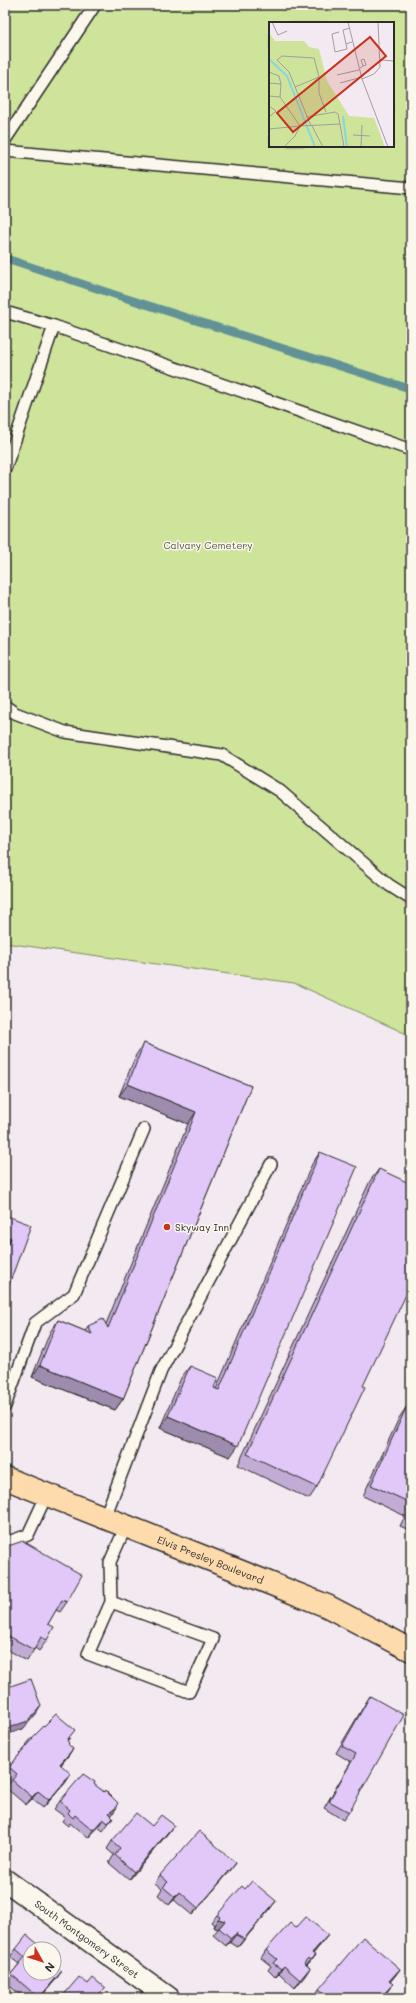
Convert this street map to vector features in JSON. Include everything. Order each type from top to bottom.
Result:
[{"type":"main road","name":"Elvis Presley Boulevard","points":[[5,1478],[327,1606],[411,1650]]},
{"type":"street","name":"South Montgomery Street","points":[[7,1887],[169,1998]]},
{"type":"lane","points":[[5,140],[95,5]]},
{"type":"lane","points":[[5,151],[411,188]]},
{"type":"lane","points":[[5,312],[54,326],[411,450]]},
{"type":"lane","points":[[5,469],[54,326]]},
{"type":"lane","points":[[5,706],[15,713],[65,732],[222,755],[280,791],[389,885],[411,899]]},
{"type":"lane","points":[[5,1406],[35,1323],[74,1294],[144,1129]]},
{"type":"lane","points":[[105,1517],[161,1371],[271,1164]]},
{"type":"lane","points":[[5,1543],[28,1535],[47,1494]]},
{"type":"lane","points":[[111,1602],[213,1639],[188,1692],[88,1654],[111,1602],[110,1562],[126,1526]]},
{"type":"green space","name":"Calvary Cemetery","points":[[5,5],[411,5],[411,1036],[294,983],[5,943]]},
{"type":"building","name":"Skyway Inn","points":[[144,1043],[251,1086],[123,1399],[40,1365],[58,1320],[92,1334],[88,1326],[103,1319],[108,1328],[196,1112],[128,1084]]},
{"type":"building","points":[[320,1152],[357,1167],[238,1446],[168,1416],[190,1366],[218,1378],[214,1388],[219,1390]]},
{"type":"building","points":[[379,1169],[411,1184],[411,1284],[363,1386],[365,1387],[317,1487],[247,1454]]},
{"type":"building","points":[[5,1215],[31,1225],[5,1295],[5,1243],[9,1244],[11,1238],[5,1236]]},
{"type":"building","points":[[407,1406],[411,1408],[411,1503],[371,1485]]},
{"type":"building","points":[[23,1541],[82,1575],[67,1602],[62,1600],[48,1624],[54,1627],[47,1640],[41,1637],[34,1650],[5,1634],[5,1547]]},
{"type":"building","points":[[31,1679],[41,1706],[28,1721],[5,1729],[5,1688]]},
{"type":"building","points":[[370,1696],[404,1715],[349,1812],[329,1801],[356,1754],[342,1746]]},
{"type":"building","points":[[56,1714],[75,1730],[67,1740],[69,1743],[68,1744],[73,1749],[60,1764],[71,1774],[49,1800],[38,1791],[32,1797],[12,1780],[17,1774],[9,1767],[33,1739],[32,1738]]},
{"type":"building","points":[[83,1774],[95,1782],[94,1784],[104,1792],[105,1790],[118,1803],[116,1806],[117,1807],[109,1813],[113,1817],[108,1823],[103,1819],[93,1830],[75,1815],[73,1818],[68,1813],[70,1810],[60,1801]]},
{"type":"building","points":[[136,1813],[152,1826],[161,1815],[174,1825],[134,1872],[115,1855],[120,1848],[112,1841]]},
{"type":"building","points":[[199,1831],[236,1863],[198,1908],[180,1892],[175,1897],[163,1887],[168,1882],[160,1875]]},
{"type":"building","points":[[252,1881],[276,1901],[244,1939],[236,1935],[237,1933],[231,1938],[219,1928],[225,1921],[218,1919],[220,1917],[217,1915],[242,1886],[245,1889]]},
{"type":"building","points":[[306,1917],[328,1935],[312,1953],[315,1955],[310,1960],[308,1958],[304,1963],[310,1968],[300,1980],[284,1966],[281,1969],[273,1963],[277,1959],[266,1950],[290,1923],[296,1928]]},
{"type":"building","points":[[27,1935],[34,1941],[22,1941]]},
{"type":"building","points":[[363,1937],[400,1969],[389,1981],[393,1984],[382,1996],[381,1995],[378,1998],[325,1998],[327,1995],[319,1989]]},
{"type":"building","points":[[22,1941],[22,1954],[16,1949]]},
{"type":"building","points":[[22,1961],[22,1981],[53,1981],[39,1998],[11,1974]]},
{"type":"building","points":[[79,1977],[88,1984],[93,1978],[105,1988],[99,1994],[103,1998],[61,1998]]},
{"type":"waterway","points":[[5,258],[411,389]]},
{"type":"place","name":"Skyway Inn","points":[[167,1227]]}]
